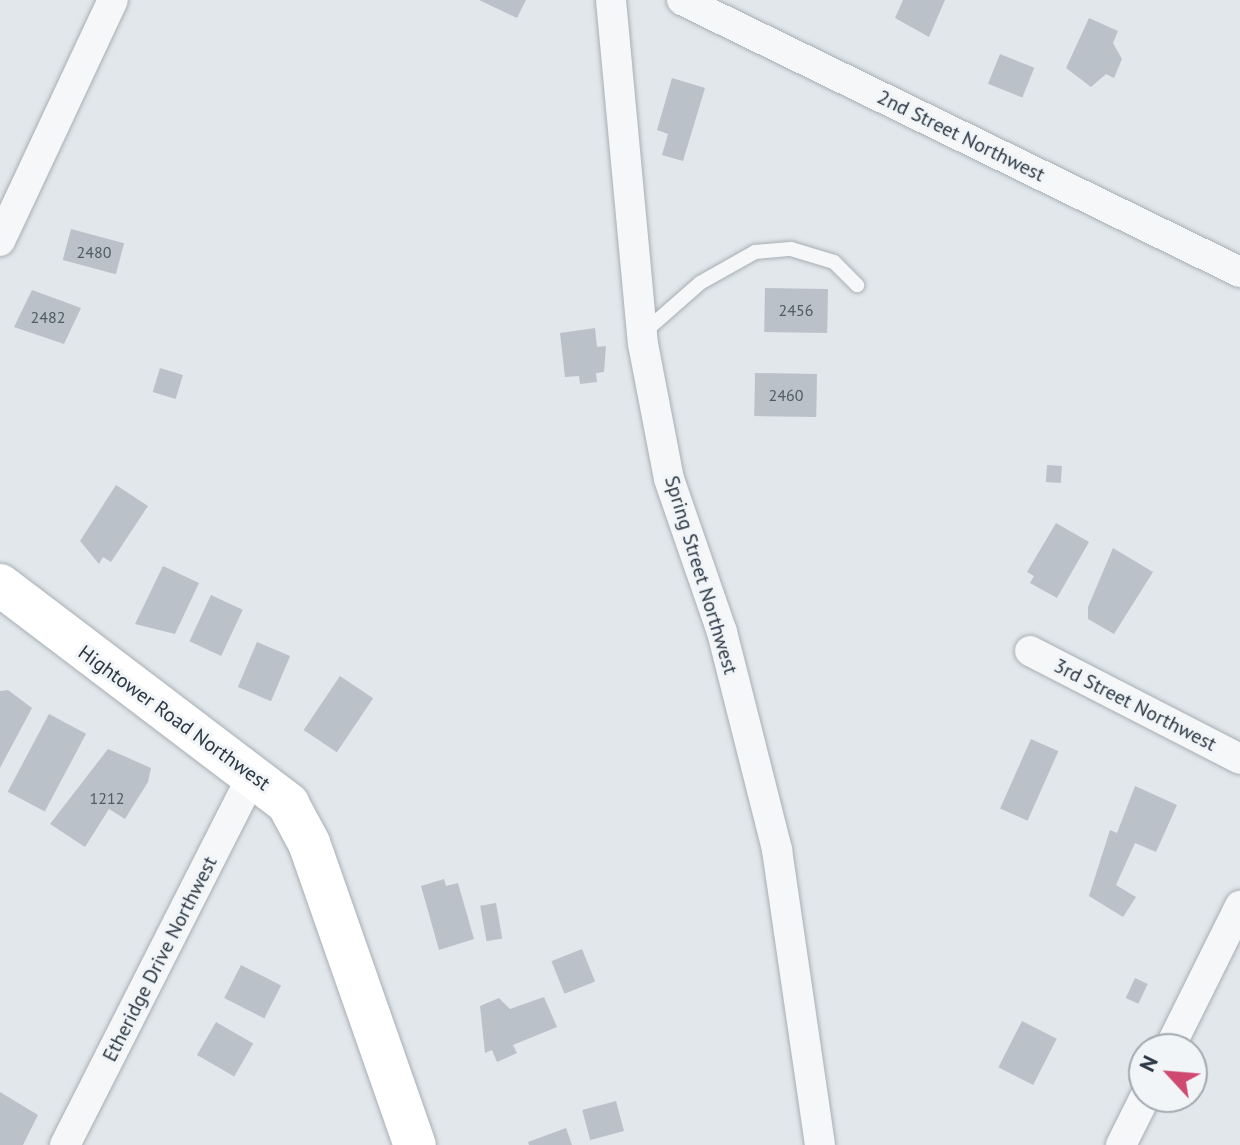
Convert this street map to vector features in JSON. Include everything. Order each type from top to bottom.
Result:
[{"type":"street","points":[[0,241],[113,0]]},
{"type":"street","name":"Spring Street Northwest","points":[[611,0],[642,334],[669,479],[722,632],[777,850],[820,1145]]},
{"type":"street","name":"2nd Street Northwest","points":[[682,0],[1240,272]]},
{"type":"street","name":"Hightower Road Northwest","points":[[0,585],[130,691],[254,772],[288,804],[309,843],[415,1145]]},
{"type":"street","name":"3rd Street Northwest","points":[[1030,651],[1240,759]]},
{"type":"street","name":"Etheridge Drive Northwest","points":[[65,1145],[254,772]]},
{"type":"street","points":[[1177,1033],[1240,906]]},
{"type":"street","points":[[1121,1145],[1137,1113]]},
{"type":"lane","points":[[642,334],[700,283],[755,252],[791,249],[834,262],[857,285]]},
{"type":"building","points":[[479,0],[526,0],[517,18]]},
{"type":"building","points":[[903,0],[945,0],[929,37],[895,18]]},
{"type":"building","points":[[1089,18],[1118,31],[1113,43],[1122,59],[1114,78],[1106,74],[1091,87],[1066,68]]},
{"type":"building","points":[[1000,54],[1034,68],[1022,98],[988,84]]},
{"type":"building","points":[[672,78],[705,88],[683,161],[662,155],[668,134],[657,130]]},
{"type":"building","points":[[71,229],[124,243],[116,274],[63,260]]},
{"type":"building","points":[[765,288],[828,289],[827,333],[764,332]]},
{"type":"building","points":[[32,290],[81,308],[64,344],[14,327]]},
{"type":"building","points":[[595,328],[597,347],[606,346],[604,372],[596,373],[597,382],[580,384],[579,376],[565,377],[560,333]]},
{"type":"building","points":[[160,368],[183,375],[176,399],[153,392]]},
{"type":"building","points":[[755,373],[817,374],[816,417],[754,416]]},
{"type":"building","points":[[1047,465],[1062,466],[1061,483],[1046,482]]},
{"type":"building","points":[[116,485],[148,506],[111,562],[103,557],[99,564],[80,541]]},
{"type":"building","points":[[1056,523],[1089,542],[1057,598],[1030,583],[1034,576],[1027,572]]},
{"type":"building","points":[[1113,548],[1153,572],[1114,634],[1088,619],[1088,607]]},
{"type":"building","points":[[163,566],[199,583],[175,634],[135,624]]},
{"type":"building","points":[[211,595],[243,610],[221,656],[189,641]]},
{"type":"building","points":[[257,642],[290,656],[271,701],[238,687]]},
{"type":"building","points":[[340,676],[373,698],[337,752],[304,730]]},
{"type":"building","points":[[8,690],[32,708],[0,768],[0,691]]},
{"type":"building","points":[[49,714],[86,734],[45,811],[8,792]]},
{"type":"building","points":[[1031,739],[1058,751],[1027,821],[1000,808]]},
{"type":"building","points":[[108,749],[151,768],[148,782],[125,819],[109,809],[85,847],[50,824]]},
{"type":"building","points":[[1135,786],[1177,805],[1156,852],[1135,843],[1116,885],[1136,897],[1123,917],[1089,896],[1110,830],[1117,833]]},
{"type":"building","points":[[444,879],[446,886],[458,883],[474,939],[439,950],[421,886]]},
{"type":"building","points":[[496,903],[502,938],[486,941],[480,906]]},
{"type":"building","points":[[582,949],[595,981],[565,994],[551,961]]},
{"type":"building","points":[[241,965],[281,985],[264,1018],[224,998]]},
{"type":"building","points":[[1135,978],[1148,984],[1138,1004],[1126,998]]},
{"type":"building","points":[[544,997],[557,1027],[513,1045],[517,1053],[497,1062],[492,1050],[485,1053],[480,1006],[499,998],[510,1009]]},
{"type":"building","points":[[1022,1021],[1057,1039],[1033,1085],[998,1067]]},
{"type":"building","points":[[216,1022],[253,1044],[234,1076],[197,1055]]},
{"type":"building","points":[[0,1092],[38,1115],[23,1145],[0,1145]]},
{"type":"building","points":[[616,1101],[624,1131],[590,1140],[582,1110]]},
{"type":"building","points":[[566,1128],[572,1145],[529,1145],[528,1142]]}]
